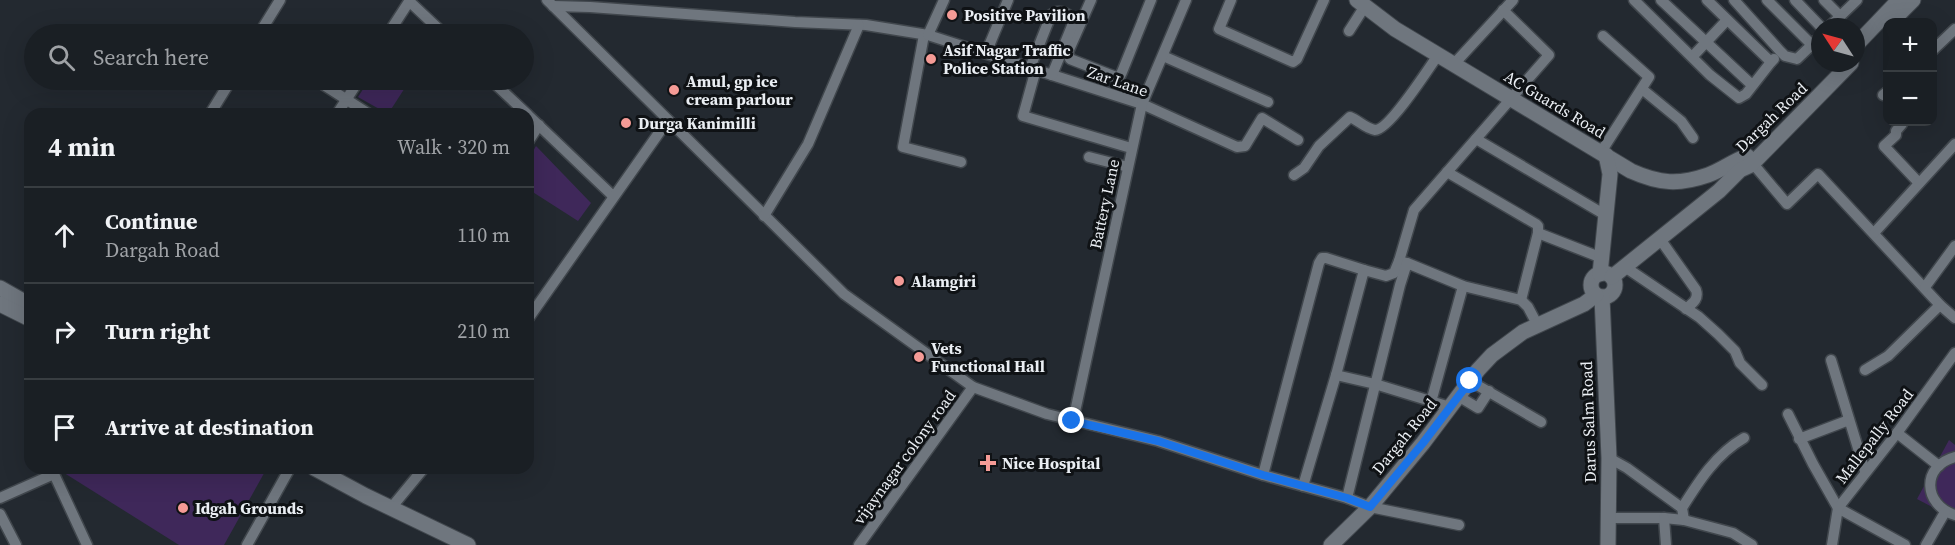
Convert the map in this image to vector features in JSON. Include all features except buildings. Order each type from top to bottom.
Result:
[{"type":"main road","points":[[1865,36],[1899,0]]},
{"type":"main road","points":[[1895,18],[1913,0]]},
{"type":"main road","name":"AC Guards Road","points":[[1359,2],[1395,29],[1631,171],[1651,180],[1677,183],[1746,163]]},
{"type":"main road","points":[[1865,49],[1883,30]]},
{"type":"main road","name":"Dargah Road","points":[[1605,270],[1625,267],[1719,191],[1830,72]]},
{"type":"main road","name":"Dargah Road","points":[[1746,163],[1842,72]]},
{"type":"main road","points":[[1599,296],[1609,296],[1614,291],[1615,284],[1605,270],[1610,174],[1603,154]]},
{"type":"main road","points":[[0,288],[24,302]]},
{"type":"main road","name":"Dargah Road","points":[[1331,545],[1370,507],[1478,370],[1506,343],[1537,324],[1599,296]]},
{"type":"main road","name":"Darus Salm Road","points":[[1599,296],[1609,458],[1608,545]]},
{"type":"main road","points":[[0,304],[24,317]]},
{"type":"main road","points":[[326,474],[468,545]]},
{"type":"street","points":[[265,24],[280,0]]},
{"type":"street","points":[[944,0],[926,35],[903,147],[961,162]]},
{"type":"street","points":[[986,54],[1008,0]]},
{"type":"street","points":[[1091,0],[1068,56],[1070,59],[1116,77],[1122,72],[1151,0]]},
{"type":"street","name":"Battery Lane","points":[[1072,421],[1142,104],[1186,0]]},
{"type":"street","points":[[1216,21],[1224,0]]},
{"type":"street","points":[[1231,0],[1219,29],[1293,62],[1297,59],[1324,0]]},
{"type":"street","points":[[1454,64],[1513,0]]},
{"type":"street","points":[[1634,0],[1710,75],[1739,98],[1746,94],[1780,51]]},
{"type":"street","points":[[1661,0],[1752,86]]},
{"type":"street","points":[[1707,0],[1771,62]]},
{"type":"street","points":[[1734,0],[1780,51],[1791,59],[1797,59],[1811,46]]},
{"type":"street","points":[[1767,0],[1811,37]]},
{"type":"street","points":[[1795,0],[1812,18]]},
{"type":"street","points":[[1824,0],[1840,16],[1857,0]]},
{"type":"street","points":[[394,24],[409,1],[433,24]]},
{"type":"street","points":[[1349,31],[1359,2]]},
{"type":"street","points":[[550,3],[844,294],[973,387],[1047,414],[1158,441],[1370,507],[1459,525]]},
{"type":"street","name":"Zar Lane","points":[[550,3],[795,22],[859,24],[926,35],[1142,104],[1237,147],[1245,146],[1262,118],[1298,140]]},
{"type":"street","points":[[1347,498],[1414,210],[1549,55],[1503,10]]},
{"type":"street","points":[[1052,75],[1072,27],[1072,18],[1060,12],[1054,12],[1051,15],[1033,69],[1023,116],[1131,148]]},
{"type":"street","points":[[1693,56],[1727,20]]},
{"type":"street","points":[[764,216],[808,144],[859,24]]},
{"type":"street","points":[[1937,46],[1955,30]]},
{"type":"street","points":[[1603,36],[1649,77],[1603,154]]},
{"type":"street","points":[[1294,175],[1304,168],[1319,146],[1350,117],[1374,130],[1381,129],[1393,118],[1438,55]]},
{"type":"street","points":[[1163,56],[1268,102]]},
{"type":"street","points":[[1642,89],[1681,121],[1693,138]]},
{"type":"street","points":[[214,108],[225,90]]},
{"type":"street","points":[[331,90],[359,108]]},
{"type":"street","points":[[341,108],[352,90]]},
{"type":"street","points":[[502,90],[521,108]]},
{"type":"street","points":[[534,120],[613,196]]},
{"type":"street","points":[[534,310],[668,120]]},
{"type":"street","points":[[534,133],[539,125]]},
{"type":"street","points":[[1900,126],[1896,135],[1884,146],[1919,183]]},
{"type":"street","points":[[1476,139],[1607,216]]},
{"type":"street","points":[[1874,233],[1955,144]]},
{"type":"street","points":[[1089,157],[1128,167]]},
{"type":"street","points":[[1746,163],[1787,204],[1818,174],[1940,305],[1955,318]]},
{"type":"street","points":[[1447,172],[1538,226],[1521,300]]},
{"type":"street","points":[[1538,232],[1605,270]]},
{"type":"street","points":[[1660,239],[1696,290],[1696,300],[1686,309]]},
{"type":"street","points":[[1925,287],[1955,246]]},
{"type":"street","points":[[1263,475],[1318,263],[1322,258],[1326,258],[1386,276],[1394,273],[1403,262]]},
{"type":"street","points":[[1403,262],[1463,286],[1521,300],[1528,307],[1537,324]]},
{"type":"street","points":[[1625,267],[1718,334],[1735,351],[1740,363],[1762,385]]},
{"type":"street","points":[[1303,486],[1364,270]]},
{"type":"street","points":[[1431,402],[1463,286]]},
{"type":"street","points":[[1865,370],[1888,356],[1940,305]]},
{"type":"street","name":"Mallepally Road","points":[[1832,545],[1838,508],[1954,358]]},
{"type":"street","points":[[1830,360],[1865,471]]},
{"type":"street","points":[[1336,375],[1375,384],[1431,402],[1454,402],[1478,408],[1489,391]]},
{"type":"street","points":[[1470,381],[1541,422]]},
{"type":"street","name":"vijaynagar colony road","points":[[859,545],[973,387]]},
{"type":"street","points":[[1788,414],[1799,439],[1838,508],[1905,545]]},
{"type":"street","points":[[1799,439],[1849,420]]},
{"type":"street","points":[[1897,433],[1939,466]]},
{"type":"street","points":[[1684,520],[1682,508],[1699,481],[1719,456],[1744,438]]},
{"type":"street","points":[[1926,545],[1950,514],[1936,505],[1931,494],[1930,482],[1934,471],[1939,466],[1955,457]]},
{"type":"street","points":[[1609,458],[1627,468],[1682,508]]},
{"type":"street","points":[[0,498],[54,474],[87,545]]},
{"type":"street","points":[[247,545],[287,474]]},
{"type":"street","points":[[391,508],[419,474]]},
{"type":"street","points":[[0,514],[16,545]]},
{"type":"street","points":[[1608,518],[1684,520],[1733,533],[1752,545]]},
{"type":"street","points":[[1664,518],[1666,545]]},
{"type":"shaded area","points":[[363,90],[404,90],[392,108],[377,108],[358,97]]},
{"type":"shaded area","points":[[536,146],[591,203],[578,221],[534,193],[534,150]]},
{"type":"shaded area","points":[[1949,440],[1955,445],[1955,519],[1917,499]]},
{"type":"shaded area","name":"Idgah Grounds","points":[[66,474],[264,474],[224,545],[179,545]]},
{"type":"place","name":"Positive Pavilion","points":[[952,15]]},
{"type":"place","name":"Asif Nagar Traffic Police Station","points":[[931,59]]},
{"type":"place","name":"Amul, gp ice cream parlour","points":[[674,90]]},
{"type":"place","name":"Durga Kanimilli","points":[[626,123]]},
{"type":"place","name":"Alamgiri","points":[[899,281]]},
{"type":"place","name":"Vets Functional Hall","points":[[919,357]]},
{"type":"place","name":"Nice Hospital","points":[[988,463]]},
{"type":"place","name":"Idgah Grounds","points":[[183,508]]},
{"type":"route","points":[[1072,421],[1158,441],[1370,507],[1470,381]]}]
